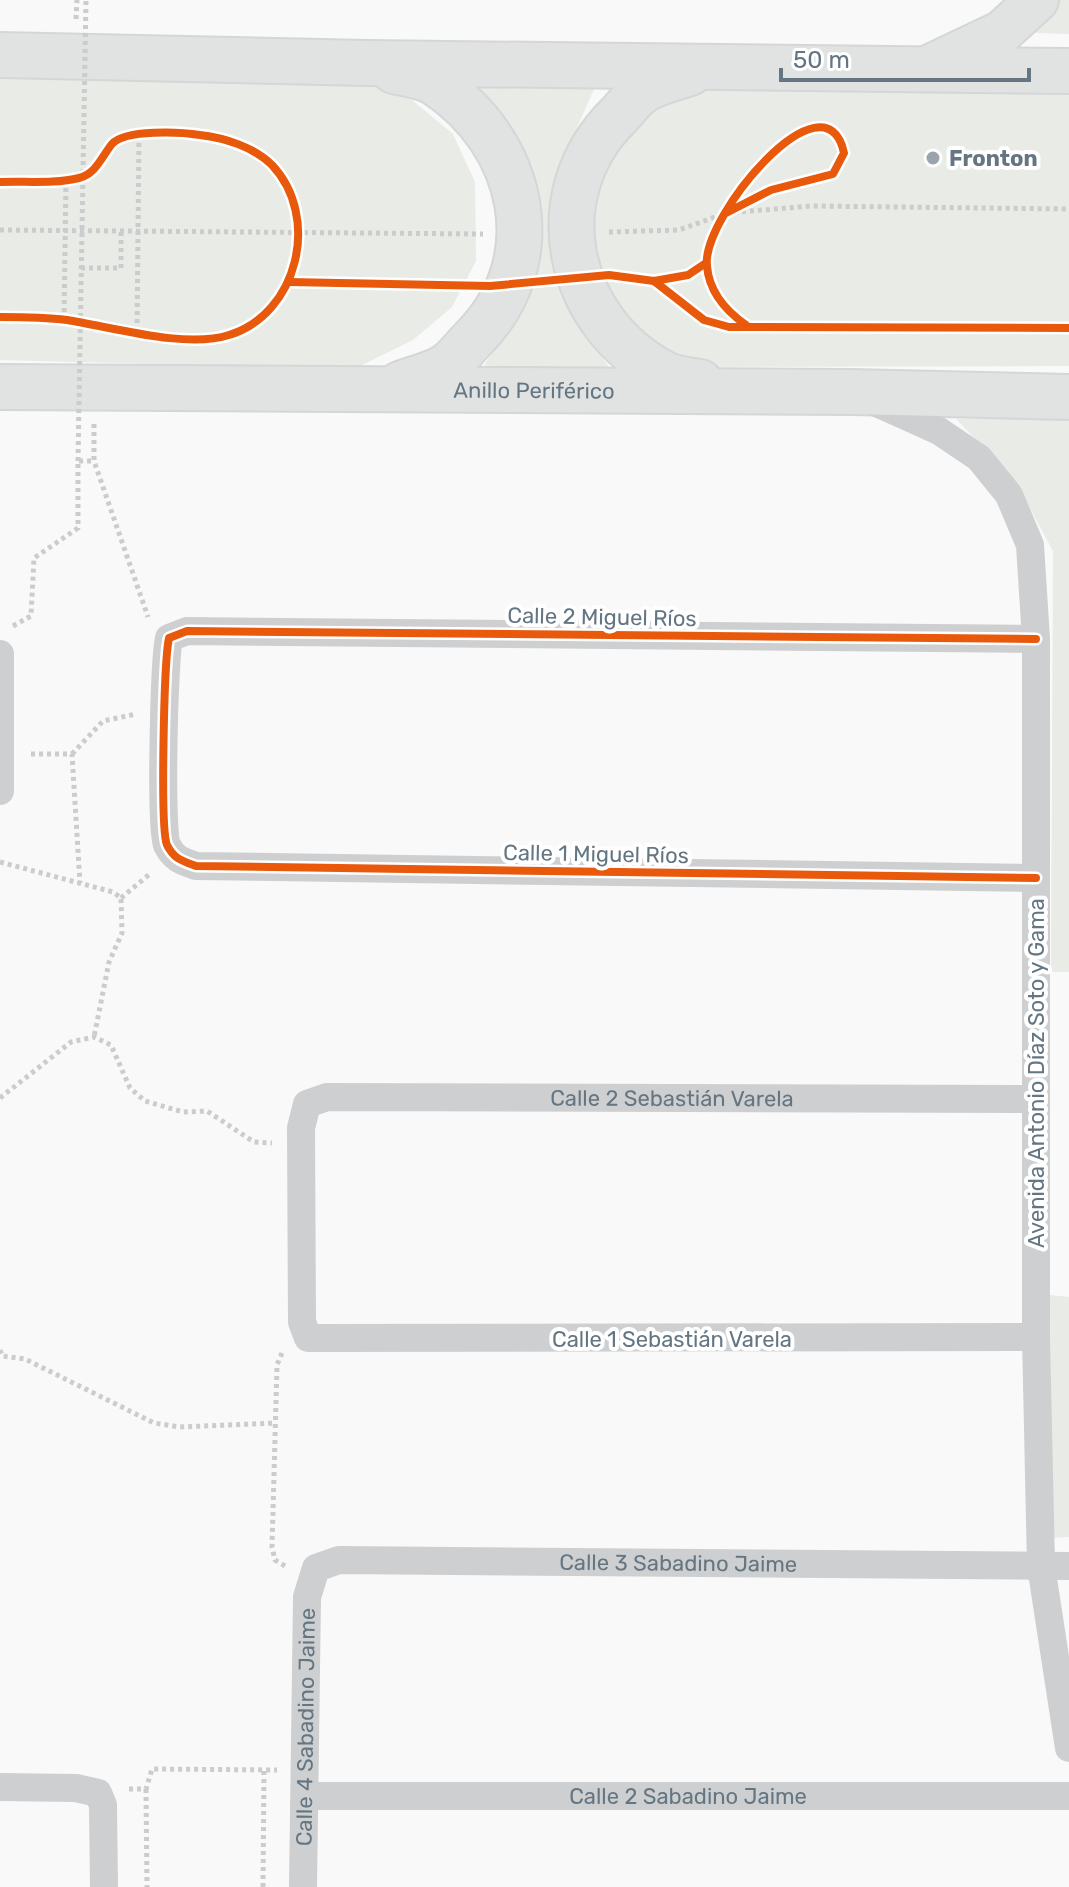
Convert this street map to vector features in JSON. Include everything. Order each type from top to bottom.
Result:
[{"type":"main road","points":[[0,55],[367,63],[1069,71]]},
{"type":"main road","points":[[367,63],[433,81],[485,125],[516,186],[520,234],[511,285],[494,318],[446,366],[383,390]]},
{"type":"main road","points":[[707,66],[643,90],[594,139],[577,187],[571,234],[577,273],[591,305],[610,334],[666,375],[740,391]]},
{"type":"main road","name":"Anillo Periférico","points":[[0,387],[93,390],[851,392],[1069,397]]},
{"type":"street","points":[[922,70],[1002,32],[1037,0]]},
{"type":"street","name":"Avenida Antonio Díaz Soto y Gama","points":[[851,392],[939,431],[979,458],[1009,495],[1030,545],[1036,639],[1036,1337],[1041,1566],[1069,1748]]},
{"type":"street","name":"Calle 2 Miguel Ríos","points":[[169,638],[187,631],[202,631],[1036,639]]},
{"type":"street","points":[[169,638],[165,657],[169,848]]},
{"type":"street","points":[[0,654],[0,791]]},
{"type":"street","name":"Calle 1 Miguel Ríos","points":[[169,848],[177,860],[196,866],[1036,878]]},
{"type":"street","name":"Calle 2 Sebastián Varela","points":[[301,1145],[307,1104],[327,1097],[1036,1099]]},
{"type":"street","points":[[301,1145],[302,1322],[308,1338]]},
{"type":"street","name":"Calle 1 Sebastián Varela","points":[[308,1338],[1036,1337]]},
{"type":"street","name":"Calle 3 Sabadino Jaime","points":[[316,1568],[339,1560],[1069,1566]]},
{"type":"street","name":"Calle 4 Sabadino Jaime","points":[[303,1887],[307,1597],[316,1568]]},
{"type":"street","name":"Calle 2 Sabadino Jaime","points":[[305,1783],[1069,1796]]},
{"type":"street","points":[[0,1787],[76,1788],[98,1793],[103,1805],[104,1887]]},
{"type":"path","points":[[10,628],[31,616],[34,558],[78,528],[86,0]]},
{"type":"path","points":[[137,331],[135,135],[154,134]]},
{"type":"path","points":[[53,179],[79,178],[92,171]]},
{"type":"path","points":[[64,320],[66,178]]},
{"type":"path","points":[[718,227],[732,202]]},
{"type":"path","points":[[726,213],[748,202]]},
{"type":"path","points":[[296,223],[298,240]]},
{"type":"path","points":[[81,268],[121,268],[121,229]]},
{"type":"path","points":[[48,319],[93,324]]},
{"type":"path","points":[[122,329],[153,334]]},
{"type":"path","points":[[93,390],[94,461],[146,614],[169,638]]},
{"type":"path","points":[[78,461],[94,461]]},
{"type":"path","points":[[80,883],[72,754],[103,721],[123,715],[165,713]]},
{"type":"path","points":[[1,754],[72,754]]},
{"type":"path","points":[[94,1037],[109,962],[122,933],[121,898],[169,848]]},
{"type":"path","points":[[0,862],[113,892],[121,898]]},
{"type":"path","points":[[0,1098],[71,1042],[94,1037],[111,1045],[130,1088],[145,1101],[183,1112],[207,1111],[254,1142],[301,1145]]},
{"type":"path","points":[[308,1338],[283,1349],[277,1365],[275,1560],[286,1567],[316,1568]]},
{"type":"path","points":[[1,1354],[25,1359],[154,1423],[180,1427],[276,1423]]},
{"type":"path","points":[[147,1887],[146,1789],[152,1769],[264,1771],[305,1783]]},
{"type":"path","points":[[263,1887],[264,1771]]},
{"type":"path","points":[[76,1788],[146,1789]]},
{"type":"shaded area","points":[[1053,0],[1069,0],[1069,34],[1036,33]]},
{"type":"shaded area","points":[[344,76],[406,95],[453,134],[475,182],[476,261],[452,307],[413,340],[354,369],[0,360],[0,79]]},
{"type":"shaded area","points":[[1069,85],[1069,366],[707,367],[662,358],[587,281],[581,196],[668,87]]},
{"type":"shaded area","points":[[478,88],[594,89],[562,162],[558,243],[590,338],[614,375],[484,365],[521,312],[538,264],[533,188],[517,140]]},
{"type":"shaded area","points":[[956,419],[1069,419],[1069,972],[1051,972],[1053,551],[1015,481]]},
{"type":"shaded area","points":[[1050,1295],[1069,1297],[1069,1537],[1051,1538]]},
{"type":"cycle path","points":[[726,213],[771,190],[833,174],[844,153],[833,131],[814,128],[791,138],[766,159],[723,216],[710,244],[707,266],[711,284],[725,307],[746,325]]},
{"type":"cycle path","points":[[0,182],[50,182],[85,176],[112,144],[129,136],[167,133],[210,136],[248,148],[272,165],[287,186],[296,211],[298,236],[295,262],[286,286],[272,307],[253,324],[229,335],[192,340],[67,320],[0,317]]},
{"type":"cycle path","points":[[289,282],[490,286],[609,275],[654,281],[688,275],[706,263]]},
{"type":"cycle path","points":[[654,281],[704,320],[729,327],[1069,328]]},
{"type":"cycle path","points":[[1036,639],[187,631],[169,638],[163,779],[167,845],[176,856],[196,866],[1036,878]]},
{"type":"place","name":"Fronton","points":[[933,158]]}]
